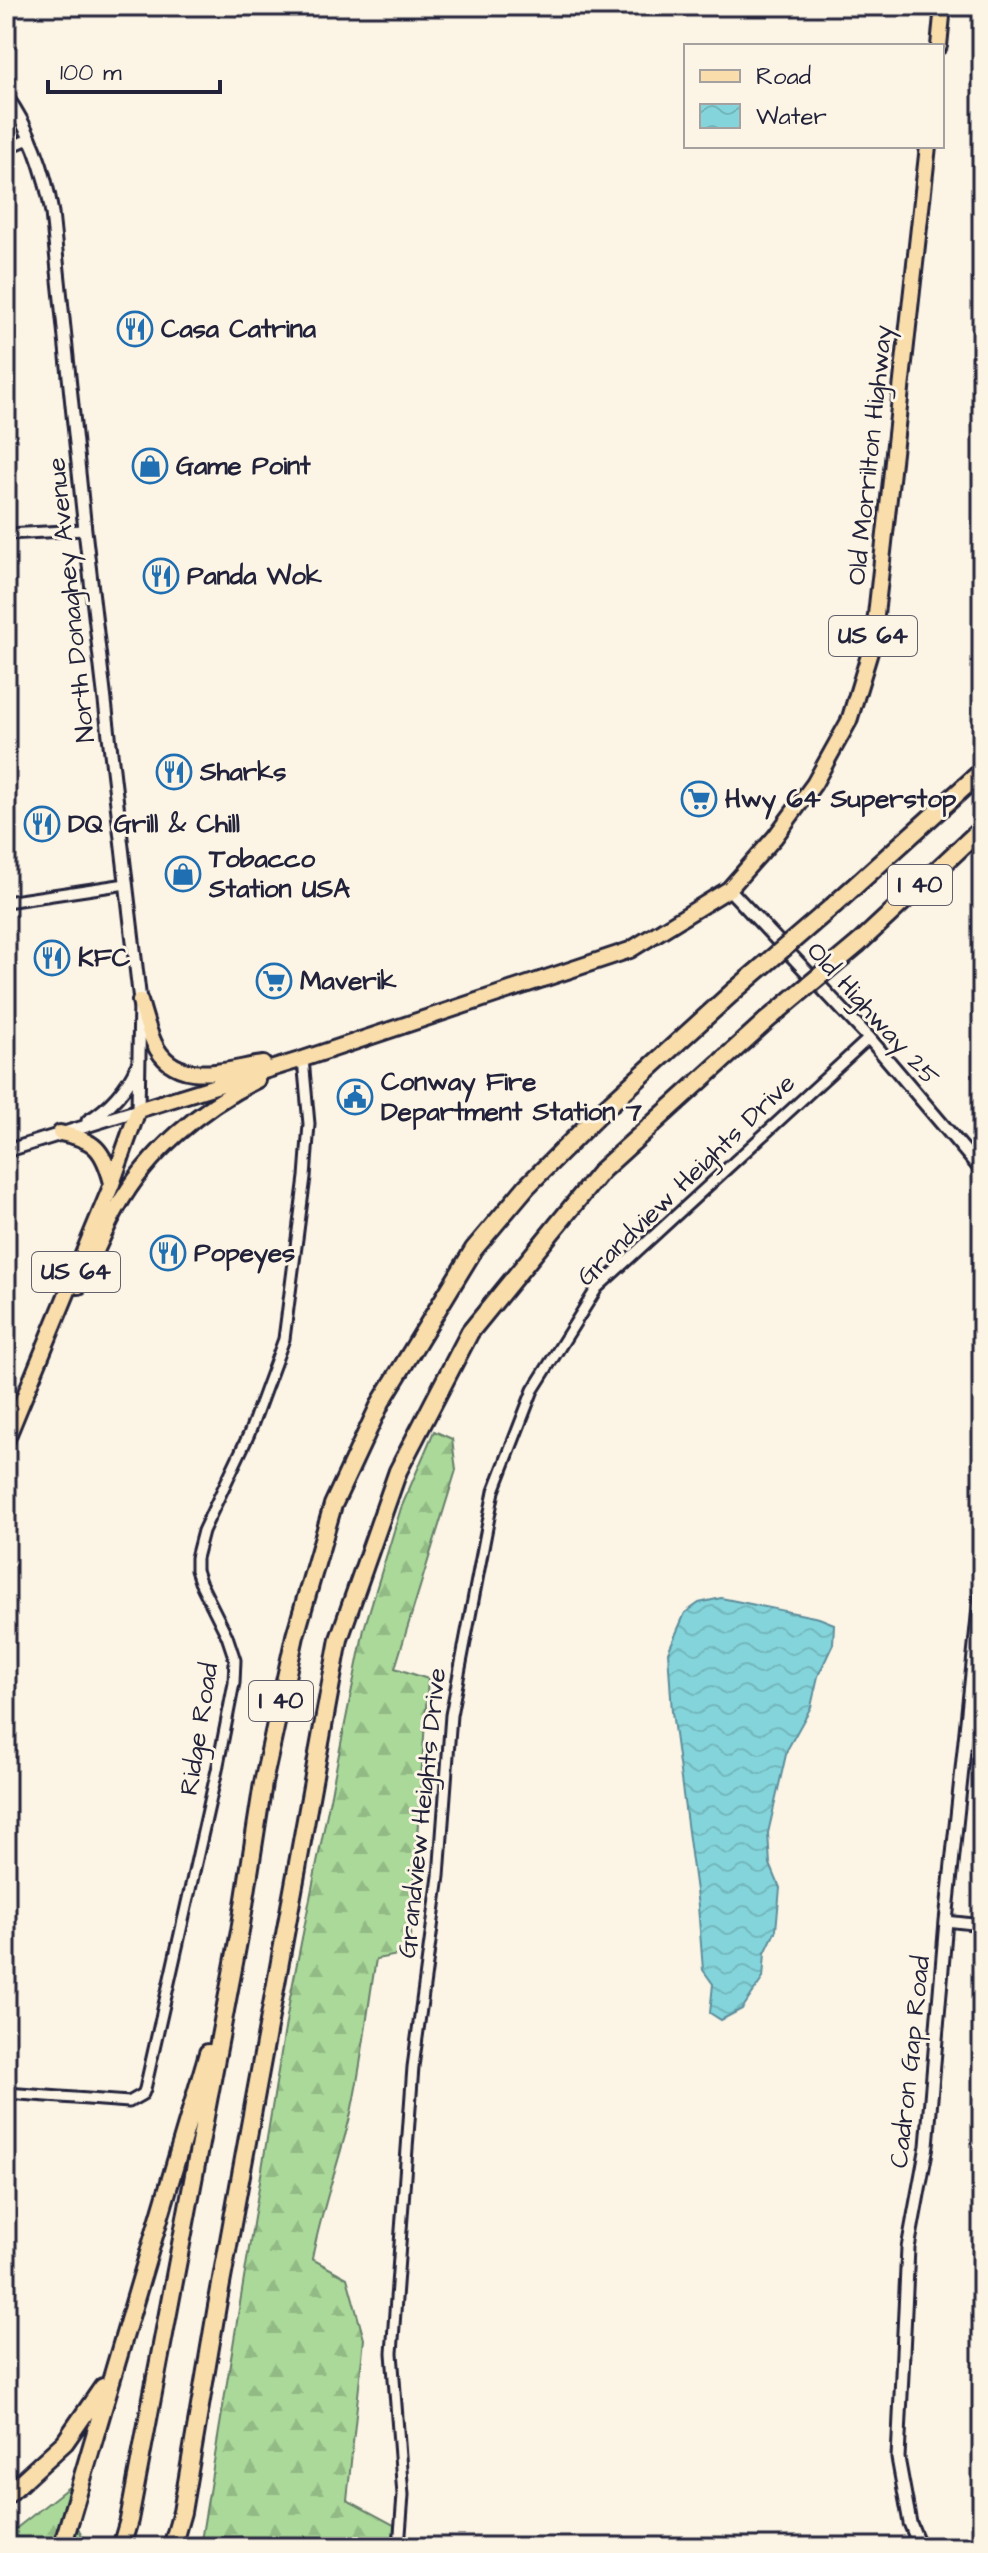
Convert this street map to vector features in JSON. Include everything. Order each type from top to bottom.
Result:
[{"type":"highway","name":"I 40","points":[[121,2547],[174,2291],[240,1931],[263,1783],[295,1636],[333,1505],[381,1402],[474,1249],[527,1186],[598,1115],[982,771]]},
{"type":"highway","name":"I 40","points":[[174,2547],[339,1639],[398,1471],[470,1332],[602,1170],[766,1021],[859,943],[982,828]]},
{"type":"highway","points":[[62,2547],[211,2043],[240,1931]]},
{"type":"highway","points":[[6,2496],[65,2442],[114,2368]]},
{"type":"main road","points":[[939,44],[943,6]]},
{"type":"main road","name":"Old Morrilton Highway","points":[[138,1110],[303,1059],[630,950],[729,889],[775,837],[814,784],[849,721],[873,642],[928,148]]},
{"type":"main road","points":[[140,1001],[155,1045],[168,1063],[181,1070],[217,1073],[244,1066],[303,1059]]},
{"type":"main road","points":[[40,1360],[117,1208],[145,1166],[191,1122],[253,1081],[303,1059]]},
{"type":"main road","name":"US 64","points":[[6,1441],[112,1184],[138,1110]]},
{"type":"main road","points":[[60,1133],[84,1138],[100,1150],[112,1184]]},
{"type":"street","name":"North Donaghey Avenue","points":[[6,96],[31,138],[47,185],[52,213],[140,1001],[138,1110]]},
{"type":"street","points":[[6,149],[31,138]]},
{"type":"street","points":[[6,534],[85,530]]},
{"type":"street","points":[[6,902],[126,884]]},
{"type":"street","name":"Old Highway 25","points":[[729,889],[869,1038],[982,1171]]},
{"type":"street","name":"Grandview Heights Drive","points":[[399,2547],[403,2495],[392,2353],[413,2067],[439,1876],[451,1715],[494,1491],[533,1390],[597,1288],[869,1038]]},
{"type":"street","points":[[81,1126],[96,1117],[117,1096],[132,1077],[140,1058]]},
{"type":"street","name":"Ridge Road","points":[[6,2093],[129,2102],[143,2094],[145,2089],[234,1683],[235,1660],[227,1636],[200,1582],[196,1558],[203,1531],[249,1434],[284,1339],[309,1124],[303,1059]]},
{"type":"street","points":[[6,1151],[138,1110]]},
{"type":"street","name":"Cadron Gap Road","points":[[920,2547],[910,2523],[898,2458],[908,2248],[927,2146],[946,1921],[982,1579]]},
{"type":"street","points":[[946,1921],[982,1925]]},
{"type":"green space","points":[[434,1431],[452,1439],[456,1470],[395,1668],[428,1679],[409,1953],[376,1959],[354,2098],[312,2259],[347,2278],[364,2339],[347,2500],[394,2525],[393,2547],[200,2547],[290,1998],[364,1629],[401,1508]]},
{"type":"green space","points":[[70,2486],[90,2489],[76,2524],[88,2547],[6,2547],[9,2534]]},
{"type":"water","points":[[721,1598],[819,1618],[834,1624],[833,1644],[818,1676],[811,1707],[787,1750],[768,1833],[770,1864],[780,1888],[776,1930],[765,1953],[763,1978],[742,2009],[721,2020],[710,2013],[713,1984],[703,1970],[698,1906],[672,1712],[668,1652],[685,1613],[699,1603]]},
{"type":"place","name":"Casa Catrina","points":[[135,329]]},
{"type":"place","name":"Game Point","points":[[150,466]]},
{"type":"place","name":"Panda Wok","points":[[161,576]]},
{"type":"place","name":"Sharks","points":[[174,772]]},
{"type":"place","name":"Hwy 64 Superstop","points":[[699,799]]},
{"type":"place","name":"DQ Grill & Chill","points":[[42,824]]},
{"type":"place","name":"Tobacco Station USA","points":[[183,874]]},
{"type":"place","name":"KFC","points":[[52,958]]},
{"type":"place","name":"Maverik","points":[[274,981]]},
{"type":"place","name":"Conway Fire Department Station 7","points":[[355,1097]]},
{"type":"place","name":"Popeyes","points":[[168,1253]]}]
